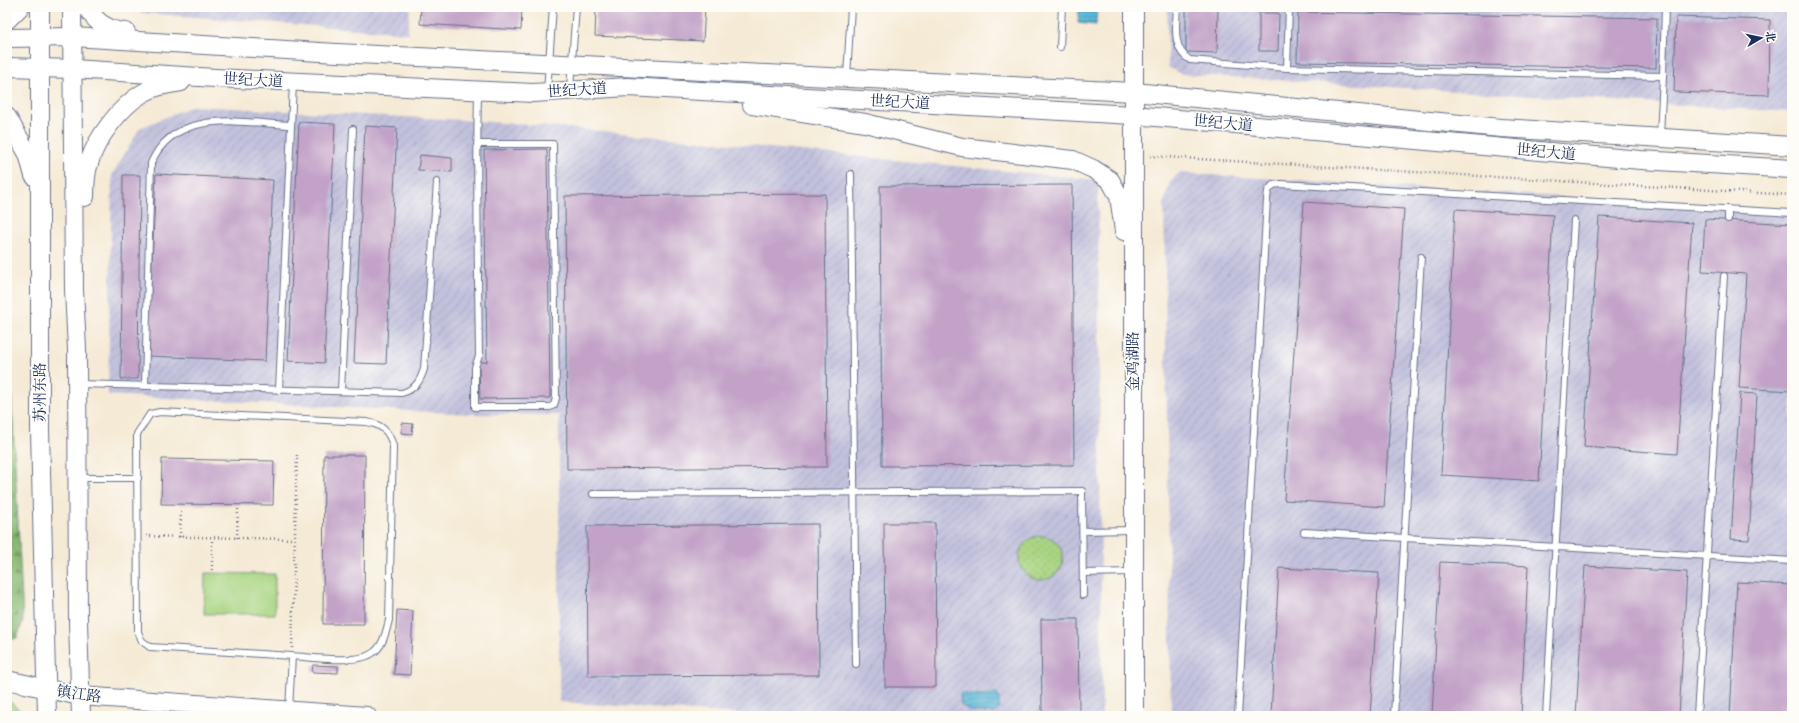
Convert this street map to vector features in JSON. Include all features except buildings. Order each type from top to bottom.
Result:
[{"type":"street","points":[[7,20],[20,7]]},
{"type":"street","name":"苏州东路","points":[[40,7],[40,430],[47,716]]},
{"type":"street","points":[[72,7],[74,290],[77,349],[78,622],[81,716]]},
{"type":"street","points":[[87,7],[92,15],[103,26],[118,32],[337,53]]},
{"type":"street","name":"金鸡湖路","points":[[1134,7],[1134,716]]},
{"type":"street","name":"世纪大道","points":[[7,38],[73,37],[337,53],[1134,92],[1501,128],[1792,146]]},
{"type":"street","name":"世纪大道","points":[[7,67],[40,67],[215,78],[478,90],[547,92],[628,87],[1133,115],[1641,160],[1792,169]]},
{"type":"street","points":[[77,349],[84,242],[86,177],[89,162],[95,148],[105,130],[124,109],[143,93],[164,84],[215,78]]},
{"type":"street","points":[[628,87],[806,112],[865,123],[962,147],[1073,160],[1093,169],[1110,180],[1119,196],[1133,287]]},
{"type":"street","points":[[7,117],[28,154],[39,197]]},
{"type":"street","name":"镇江路","points":[[7,680],[80,696],[367,716]]},
{"type":"lane","points":[[547,92],[553,7]]},
{"type":"lane","points":[[570,91],[576,7]]},
{"type":"lane","points":[[847,77],[851,7]]},
{"type":"lane","points":[[1060,47],[1062,7]]},
{"type":"lane","points":[[1177,7],[1176,37],[1179,49],[1183,56],[1190,60],[1287,68],[1663,76]]},
{"type":"lane","points":[[1287,68],[1289,7]]},
{"type":"lane","points":[[1660,137],[1666,7]]},
{"type":"lane","points":[[279,390],[294,82]]},
{"type":"lane","points":[[477,144],[553,144],[556,398],[554,405],[550,407],[475,407],[475,367],[479,356],[477,144],[478,90]]},
{"type":"lane","points":[[145,386],[151,163],[155,153],[177,132],[203,122],[216,121],[291,125]]},
{"type":"lane","points":[[341,391],[353,129]]},
{"type":"lane","points":[[851,174],[856,664]]},
{"type":"lane","points":[[77,384],[402,393],[410,391],[417,384],[424,369],[437,182]]},
{"type":"lane","points":[[1238,716],[1267,199],[1268,191],[1272,184],[1792,213]]},
{"type":"lane","points":[[1728,209],[1728,219]]},
{"type":"lane","points":[[1546,716],[1574,220]]},
{"type":"lane","points":[[1394,716],[1421,257]]},
{"type":"lane","points":[[1697,716],[1724,276]]},
{"type":"lane","points":[[160,412],[366,422],[375,423],[384,429],[390,436],[393,446],[389,620],[380,646],[372,654],[357,659],[150,647],[142,641],[138,632],[138,478],[137,434],[150,414],[160,412]]},
{"type":"lane","points":[[78,478],[138,478]]},
{"type":"lane","points":[[593,494],[1082,491],[1083,596]]},
{"type":"lane","points":[[1083,531],[1134,530]]},
{"type":"lane","points":[[1304,532],[1792,561]]},
{"type":"lane","points":[[1083,572],[1134,572]]},
{"type":"lane","points":[[288,710],[292,656]]},
{"type":"path","points":[[1133,155],[1792,195]]},
{"type":"path","points":[[7,239],[15,239]]},
{"type":"path","points":[[292,656],[297,453]]},
{"type":"path","points":[[180,537],[181,509]]},
{"type":"path","points":[[237,538],[238,509]]},
{"type":"path","points":[[138,536],[295,539]]},
{"type":"path","points":[[212,538],[212,570]]},
{"type":"shaded area","points":[[128,7],[410,7],[408,33],[142,13]]},
{"type":"shaded area","points":[[1167,7],[1792,7],[1792,112],[1181,74],[1168,67]]},
{"type":"shaded area","points":[[192,106],[464,120],[559,127],[1098,180],[1102,716],[770,716],[559,702],[559,415],[469,414],[108,395],[112,175],[140,128]]},
{"type":"shaded area","points":[[1179,173],[1792,211],[1792,716],[1171,716],[1164,202],[1170,182]]},
{"type":"green space","points":[[7,274],[23,621],[17,638],[7,641]]},
{"type":"green space","points":[[1041,536],[1053,540],[1059,546],[1063,558],[1059,570],[1053,576],[1041,580],[1029,576],[1023,570],[1019,558],[1023,546],[1029,540]]},
{"type":"green space","points":[[205,573],[275,574],[275,614],[204,614]]},
{"type":"green space","points":[[7,699],[24,714],[7,714]]},
{"type":"water","points":[[1079,7],[1097,7],[1096,25],[1078,23]]},
{"type":"water","points":[[961,693],[978,696],[996,693],[999,698],[999,709],[994,713],[970,711],[961,705]]}]
